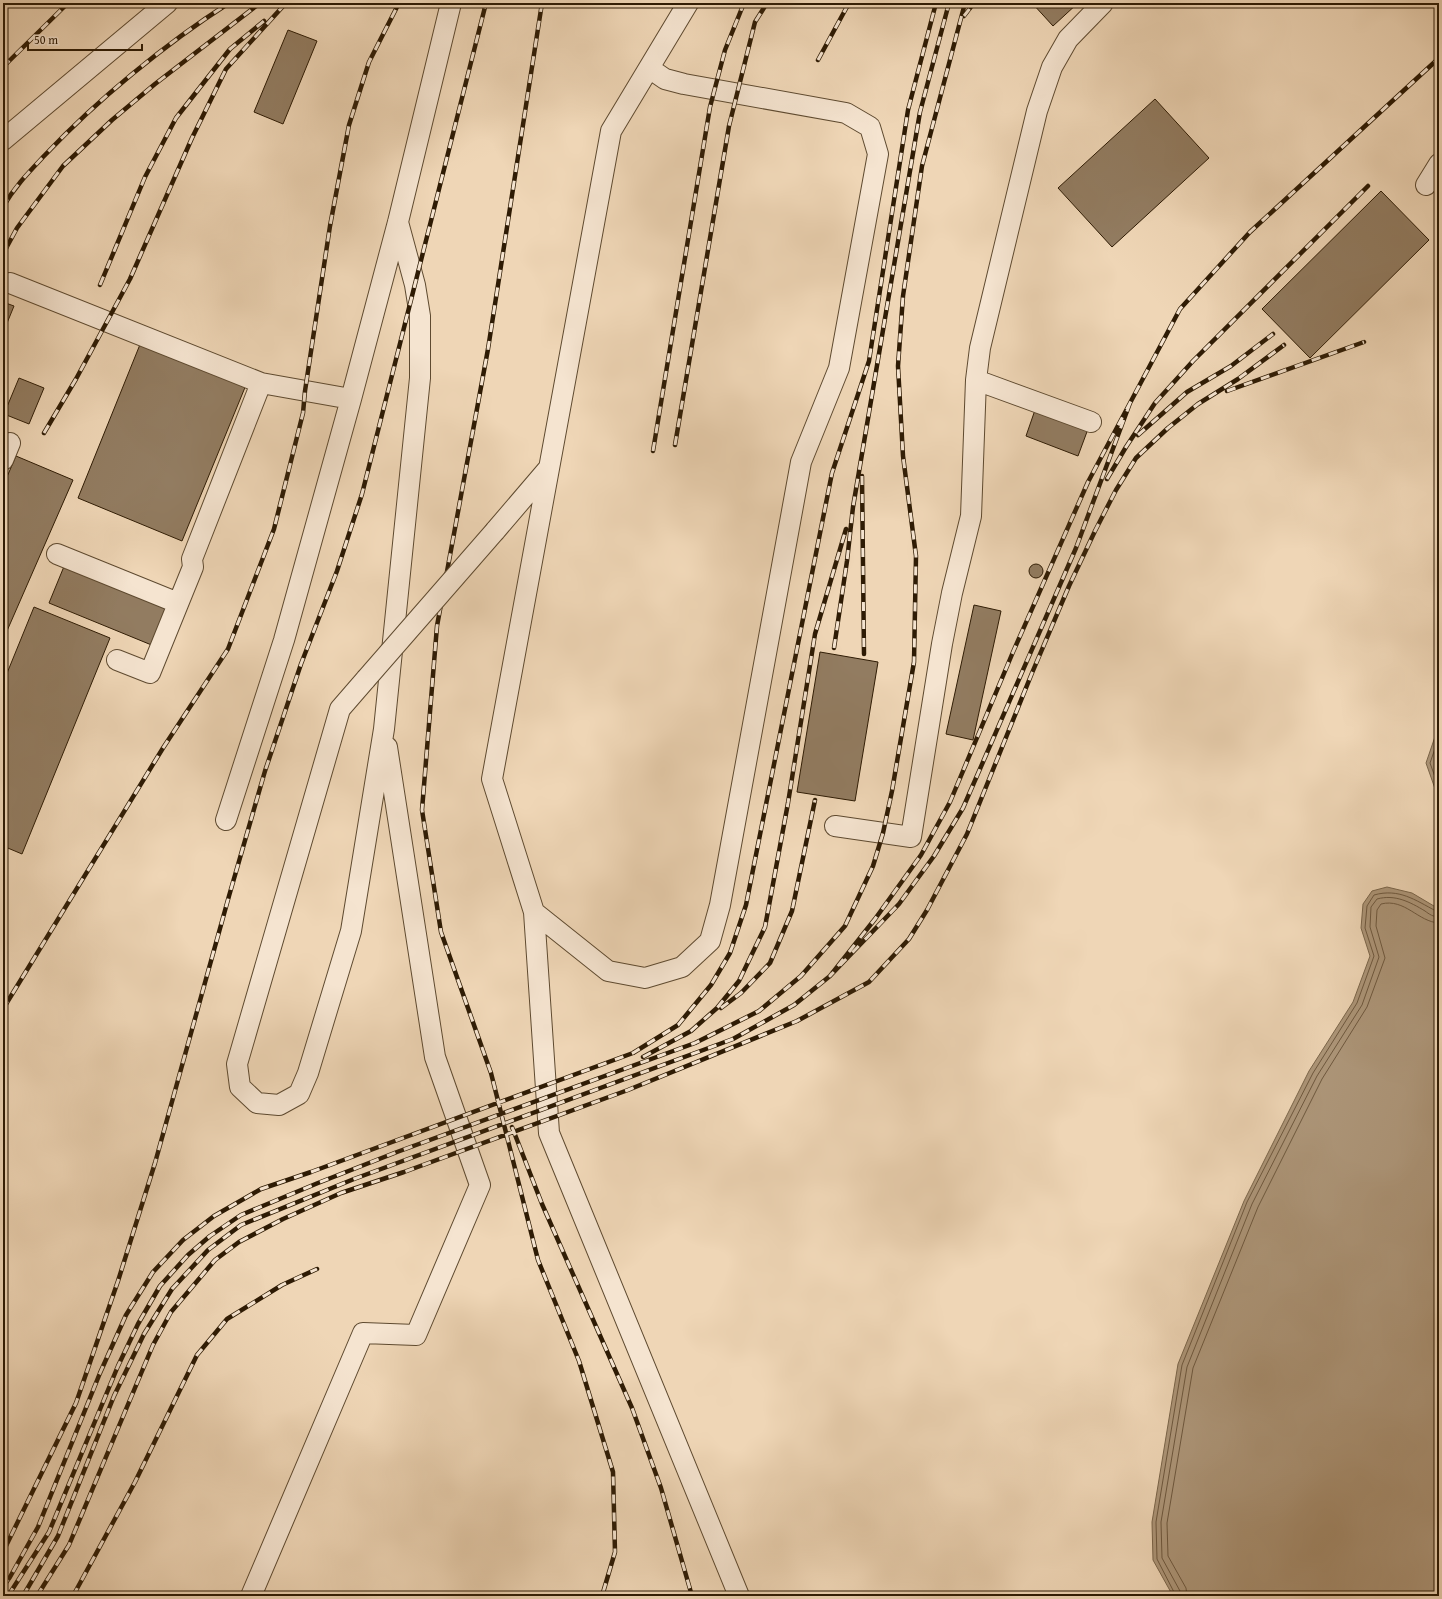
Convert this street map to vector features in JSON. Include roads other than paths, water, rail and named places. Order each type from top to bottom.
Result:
[{"type":"lane","points":[[3,140],[167,3]]},
{"type":"lane","points":[[226,820],[284,640],[351,399],[398,222],[450,3]]},
{"type":"lane","points":[[688,3],[611,131],[492,779],[534,912],[549,1133],[739,1596]]},
{"type":"lane","points":[[835,826],[911,837],[942,644],[952,594],[971,516],[976,380],[980,348],[1037,111],[1052,67],[1068,39],[1103,3]]},
{"type":"lane","points":[[534,912],[608,971],[645,978],[682,967],[710,941],[720,905],[801,462],[839,368],[878,154],[870,127],[846,113],[684,84],[665,79],[649,68]]},
{"type":"lane","points":[[1426,185],[1439,164]]},
{"type":"lane","points":[[398,222],[415,286],[420,316],[420,378],[384,729],[351,931],[308,1073],[299,1094],[279,1105],[257,1103],[240,1087],[237,1064],[340,709],[366,679],[494,531],[549,468]]},
{"type":"lane","points":[[10,283],[261,383],[351,399]]},
{"type":"lane","points":[[976,380],[1091,422]]},
{"type":"lane","points":[[117,660],[150,673],[193,567],[192,559],[261,383]]},
{"type":"lane","points":[[57,554],[178,603]]},
{"type":"lane","points":[[251,1596],[363,1333],[416,1335],[480,1185],[435,1057],[384,729]]},
{"type":"water","points":[[1439,725],[1439,800],[1426,763]]},
{"type":"water","points":[[1387,887],[1412,893],[1439,909],[1439,1596],[1173,1596],[1153,1560],[1152,1522],[1178,1364],[1244,1201],[1309,1071],[1353,1002],[1370,956],[1361,928],[1363,904],[1372,891]]},
{"type":"railway","points":[[3,67],[68,3]]},
{"type":"railway","points":[[3,207],[12,192],[28,173],[65,134],[109,94],[181,36],[229,3]]},
{"type":"railway","points":[[3,254],[17,228],[63,166],[112,120],[155,84],[260,3]]},
{"type":"railway","points":[[44,433],[76,379],[130,279],[192,138],[226,69],[286,3]]},
{"type":"railway","points":[[3,1009],[163,748],[228,649],[274,529],[303,413],[330,226],[349,125],[369,62],[399,3]]},
{"type":"railway","points":[[3,1552],[76,1403],[118,1281],[155,1163],[265,771],[301,664],[337,571],[362,494],[486,3]]},
{"type":"railway","points":[[542,3],[488,349],[437,626],[422,810],[441,932],[491,1073],[538,1260],[579,1361],[613,1472],[615,1552],[602,1596]]},
{"type":"railway","points":[[653,451],[710,107],[725,50],[744,3]]},
{"type":"railway","points":[[675,445],[729,126],[755,22],[767,3]]},
{"type":"railway","points":[[818,60],[849,3]]},
{"type":"railway","points":[[3,1587],[38,1527],[100,1373],[126,1315],[153,1272],[183,1240],[214,1216],[261,1189],[311,1172],[633,1053],[678,1025],[711,985],[730,953],[746,905],[832,473],[869,361],[908,110],[936,3]]},
{"type":"railway","points":[[834,648],[847,561],[853,507],[920,112],[949,3]]},
{"type":"railway","points":[[8,1596],[49,1532],[118,1366],[138,1324],[160,1286],[188,1255],[210,1236],[241,1215],[318,1183],[397,1152],[695,1043],[759,1011],[801,976],[845,926],[873,866],[883,833],[892,791],[914,662],[916,556],[903,456],[898,366],[903,296],[922,166],[965,3]]},
{"type":"railway","points":[[964,16],[974,3]]},
{"type":"railway","points":[[100,285],[145,177],[176,118],[230,49],[264,21]]},
{"type":"railway","points":[[1130,403],[1076,548],[963,808],[934,856],[899,904],[830,976],[875,919],[921,855],[950,802],[1013,652],[1088,482],[1180,309],[1250,232],[1439,58]]},
{"type":"railway","points":[[1107,479],[1155,403],[1193,361],[1368,186]]},
{"type":"railway","points":[[1138,435],[1187,392],[1231,366],[1273,334]]},
{"type":"railway","points":[[1227,391],[1364,342]]},
{"type":"railway","points":[[37,1596],[69,1545],[153,1345],[171,1312],[215,1260],[239,1242],[283,1219],[341,1193],[404,1172],[628,1090],[797,1021],[869,982],[909,939],[927,910],[967,834],[1069,586],[1116,490],[1136,458],[1168,428],[1198,404],[1238,379],[1284,345]]},
{"type":"railway","points":[[862,476],[864,654]]},
{"type":"railway","points":[[643,1057],[691,1031],[717,1008],[739,981],[765,927],[788,803],[815,634],[846,529]]},
{"type":"railway","points":[[721,1008],[741,993],[770,963],[792,911],[815,800]]},
{"type":"railway","points":[[23,1596],[58,1536],[114,1396],[144,1334],[172,1289],[208,1250],[241,1225],[354,1179],[733,1039],[794,1005],[830,976]]},
{"type":"railway","points":[[512,1127],[542,1204],[632,1408],[661,1488],[692,1596]]},
{"type":"railway","points":[[73,1596],[135,1482],[197,1355],[227,1319],[282,1285],[317,1269]]}]
